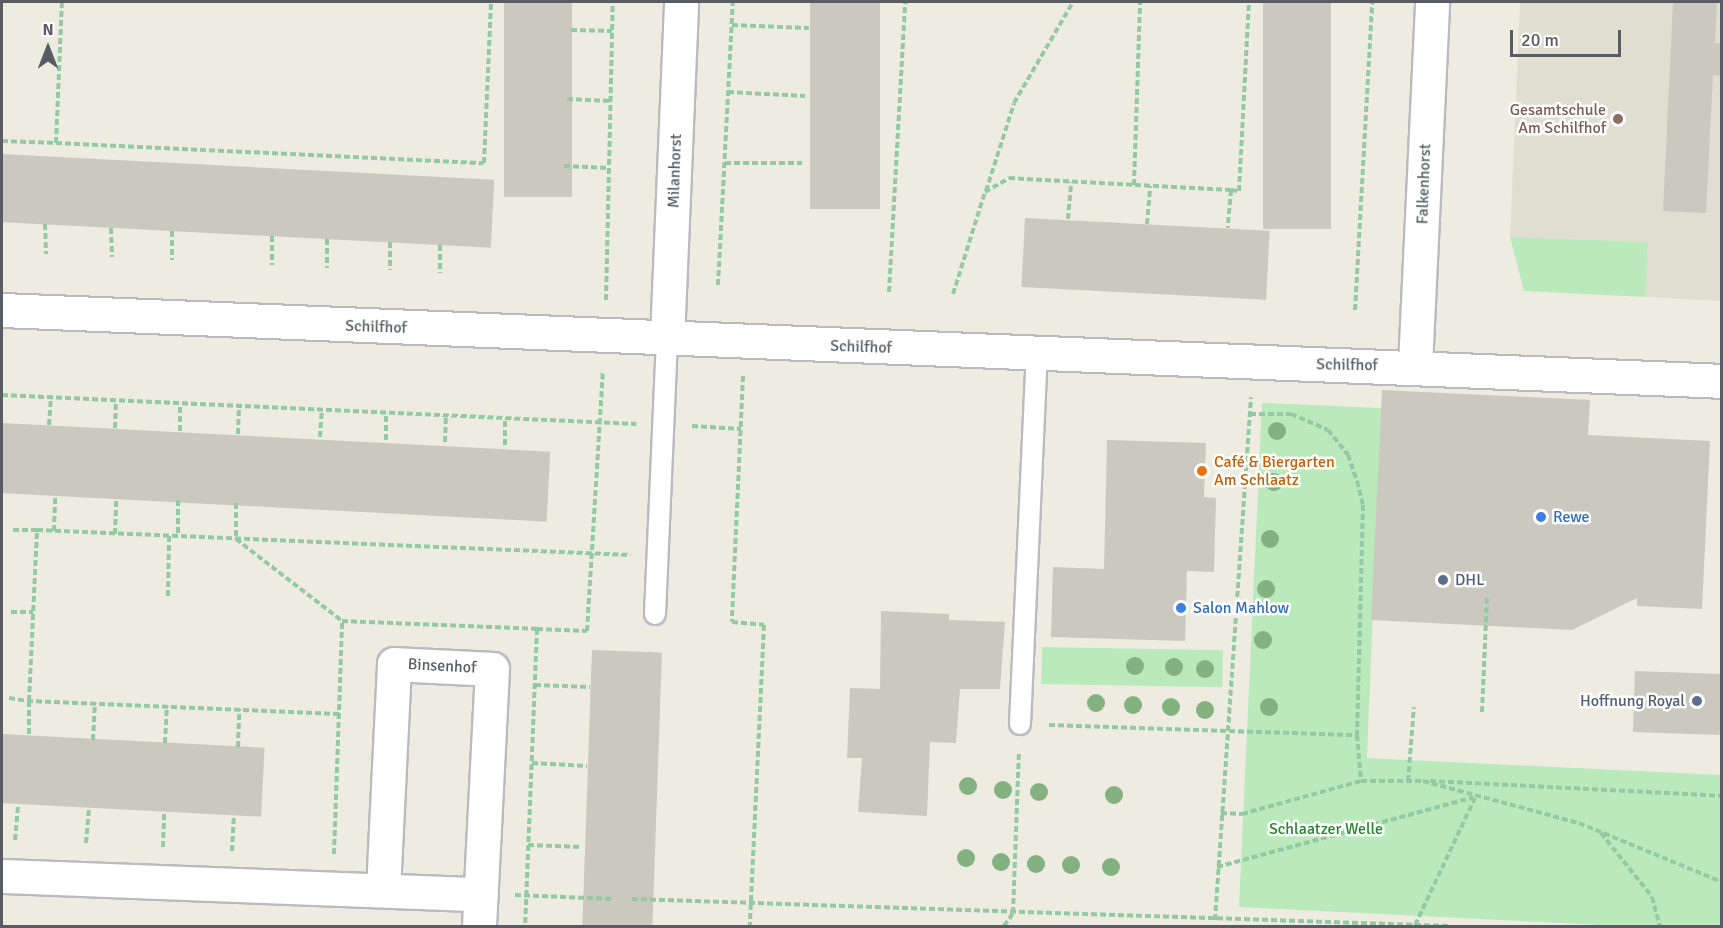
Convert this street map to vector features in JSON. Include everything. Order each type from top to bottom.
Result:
[{"type":"street","name":"Milanhorst","points":[[667,339],[681,2]]},
{"type":"street","name":"Falkenhorst","points":[[1415,366],[1432,2]]},
{"type":"street","name":"Schilfhof","points":[[2,310],[1252,364],[1415,366],[1722,381]]},
{"type":"street","name":"Binsenhof","points":[[382,890],[394,664],[492,669],[479,927]]},
{"type":"street","points":[[2,876],[481,894]]},
{"type":"lane","points":[[655,614],[667,339]]},
{"type":"lane","points":[[1020,724],[1037,354]]},
{"type":"path","points":[[56,143],[62,2]]},
{"type":"path","points":[[2,141],[484,163],[491,2]]},
{"type":"path","points":[[607,281],[613,2]]},
{"type":"path","points":[[718,285],[733,2]]},
{"type":"path","points":[[890,292],[905,2]]},
{"type":"path","points":[[953,294],[1014,103],[1073,2]]},
{"type":"path","points":[[1134,185],[1140,2]]},
{"type":"path","points":[[985,192],[1009,178],[1239,191],[1248,2]]},
{"type":"path","points":[[1355,310],[1372,2]]},
{"type":"path","points":[[732,25],[809,28]]},
{"type":"path","points":[[571,30],[612,31]]},
{"type":"path","points":[[728,92],[806,96]]},
{"type":"path","points":[[567,99],[610,101]]},
{"type":"path","points":[[724,163],[802,163]]},
{"type":"path","points":[[564,166],[609,168]]},
{"type":"path","points":[[1068,219],[1071,182]]},
{"type":"path","points":[[1147,224],[1150,186]]},
{"type":"path","points":[[1228,228],[1231,190]]},
{"type":"path","points":[[45,224],[46,254]]},
{"type":"path","points":[[111,228],[112,257]]},
{"type":"path","points":[[172,231],[172,260]]},
{"type":"path","points":[[272,236],[272,265]]},
{"type":"path","points":[[327,239],[327,268]]},
{"type":"path","points":[[390,242],[390,270]]},
{"type":"path","points":[[440,245],[440,273]]},
{"type":"path","points":[[745,343],[732,622],[764,625],[750,927]]},
{"type":"path","points":[[1215,920],[1252,364]]},
{"type":"path","points":[[2,396],[741,429]]},
{"type":"path","points":[[49,426],[51,398]]},
{"type":"path","points":[[114,428],[116,401]]},
{"type":"path","points":[[180,404],[180,431]]},
{"type":"path","points":[[238,434],[239,406]]},
{"type":"path","points":[[320,437],[322,410]]},
{"type":"path","points":[[386,413],[386,440]]},
{"type":"path","points":[[1250,414],[1291,414],[1328,430],[1348,455],[1357,481],[1363,505],[1357,735],[1361,781]]},
{"type":"path","points":[[445,442],[446,416]]},
{"type":"path","points":[[505,418],[505,445]]},
{"type":"path","points":[[236,539],[342,621],[587,631],[590,554],[601,422]]},
{"type":"path","points":[[54,531],[55,495]]},
{"type":"path","points":[[115,534],[116,498]]},
{"type":"path","points":[[178,500],[178,536]]},
{"type":"path","points":[[236,503],[236,539]]},
{"type":"path","points":[[13,530],[657,557]]},
{"type":"path","points":[[29,736],[37,530]]},
{"type":"path","points":[[168,596],[169,536]]},
{"type":"path","points":[[1482,712],[1487,598]]},
{"type":"path","points":[[11,612],[33,612]]},
{"type":"path","points":[[332,888],[342,621]]},
{"type":"path","points":[[525,927],[537,629]]},
{"type":"path","points":[[535,685],[590,687]]},
{"type":"path","points":[[9,698],[29,701],[339,714]]},
{"type":"path","points":[[93,740],[95,703]]},
{"type":"path","points":[[165,743],[167,706]]},
{"type":"path","points":[[1408,781],[1414,707]]},
{"type":"path","points":[[238,747],[239,710]]},
{"type":"path","points":[[1004,927],[1013,913],[1020,724],[1357,735]]},
{"type":"path","points":[[532,763],[587,766]]},
{"type":"path","points":[[1221,813],[1242,814],[1361,781],[1423,781],[1722,796]]},
{"type":"path","points":[[1423,781],[1600,832],[1722,882]]},
{"type":"path","points":[[1217,867],[1475,797]]},
{"type":"path","points":[[1415,925],[1475,797]]},
{"type":"path","points":[[15,846],[18,804]]},
{"type":"path","points":[[86,849],[89,808]]},
{"type":"path","points":[[162,853],[164,812]]},
{"type":"path","points":[[232,856],[234,815]]},
{"type":"path","points":[[1600,832],[1652,897],[1660,927]]},
{"type":"path","points":[[528,845],[582,847]]},
{"type":"path","points":[[481,894],[613,899]]},
{"type":"path","points":[[632,899],[1450,927]]},
{"type":"shaded area","name":"Gesamtschule Am Schilfhof","points":[[1520,2],[1721,2],[1721,301],[1645,297],[1648,242],[1510,237]]},
{"type":"green space","points":[[1510,237],[1648,242],[1645,297],[1524,291]]},
{"type":"green space","name":"Schlaatzer Welle","points":[[1262,403],[1381,408],[1367,758],[1721,775],[1721,926],[1622,926],[1239,907]]},
{"type":"green space","points":[[1042,647],[1223,650],[1222,687],[1041,684]]},
{"type":"building","points":[[504,2],[572,2],[572,197],[504,197]]},
{"type":"building","points":[[810,2],[880,2],[880,209],[810,209]]},
{"type":"building","points":[[1263,2],[1331,2],[1331,229],[1263,229]]},
{"type":"building","points":[[1673,2],[1717,2],[1715,43],[1722,43],[1722,76],[1713,75],[1706,213],[1663,211]]},
{"type":"building","points":[[2,154],[494,180],[491,248],[2,222]]},
{"type":"building","points":[[1025,218],[1270,231],[1266,300],[1021,287]]},
{"type":"building","name":"Rewe","points":[[1382,390],[1590,400],[1588,435],[1710,441],[1702,609],[1637,606],[1637,598],[1572,630],[1371,620]]},
{"type":"building","points":[[2,423],[550,452],[547,522],[2,493]]},
{"type":"building","points":[[1107,440],[1206,443],[1204,497],[1216,498],[1214,572],[1187,571],[1185,641],[1051,637],[1053,567],[1104,569]]},
{"type":"building","points":[[881,611],[949,614],[949,620],[1005,622],[1000,689],[960,689],[956,743],[930,742],[927,816],[858,812],[862,758],[847,758],[850,688],[880,689]]},
{"type":"building","points":[[592,650],[662,652],[652,926],[582,926]]},
{"type":"building","points":[[1635,671],[1722,674],[1720,735],[1633,732]]},
{"type":"building","points":[[2,734],[265,748],[261,817],[2,803]]},
{"type":"place","name":"Gesamtschule Am Schilfhof","points":[[1618,119]]},
{"type":"place","name":"Café & Biergarten Am Schlaatz","points":[[1202,471]]},
{"type":"place","name":"Rewe","points":[[1541,517]]},
{"type":"place","name":"DHL","points":[[1443,580]]},
{"type":"place","name":"Salon Mahlow","points":[[1181,608]]},
{"type":"place","name":"Hoffnung Royal","points":[[1697,701]]}]
